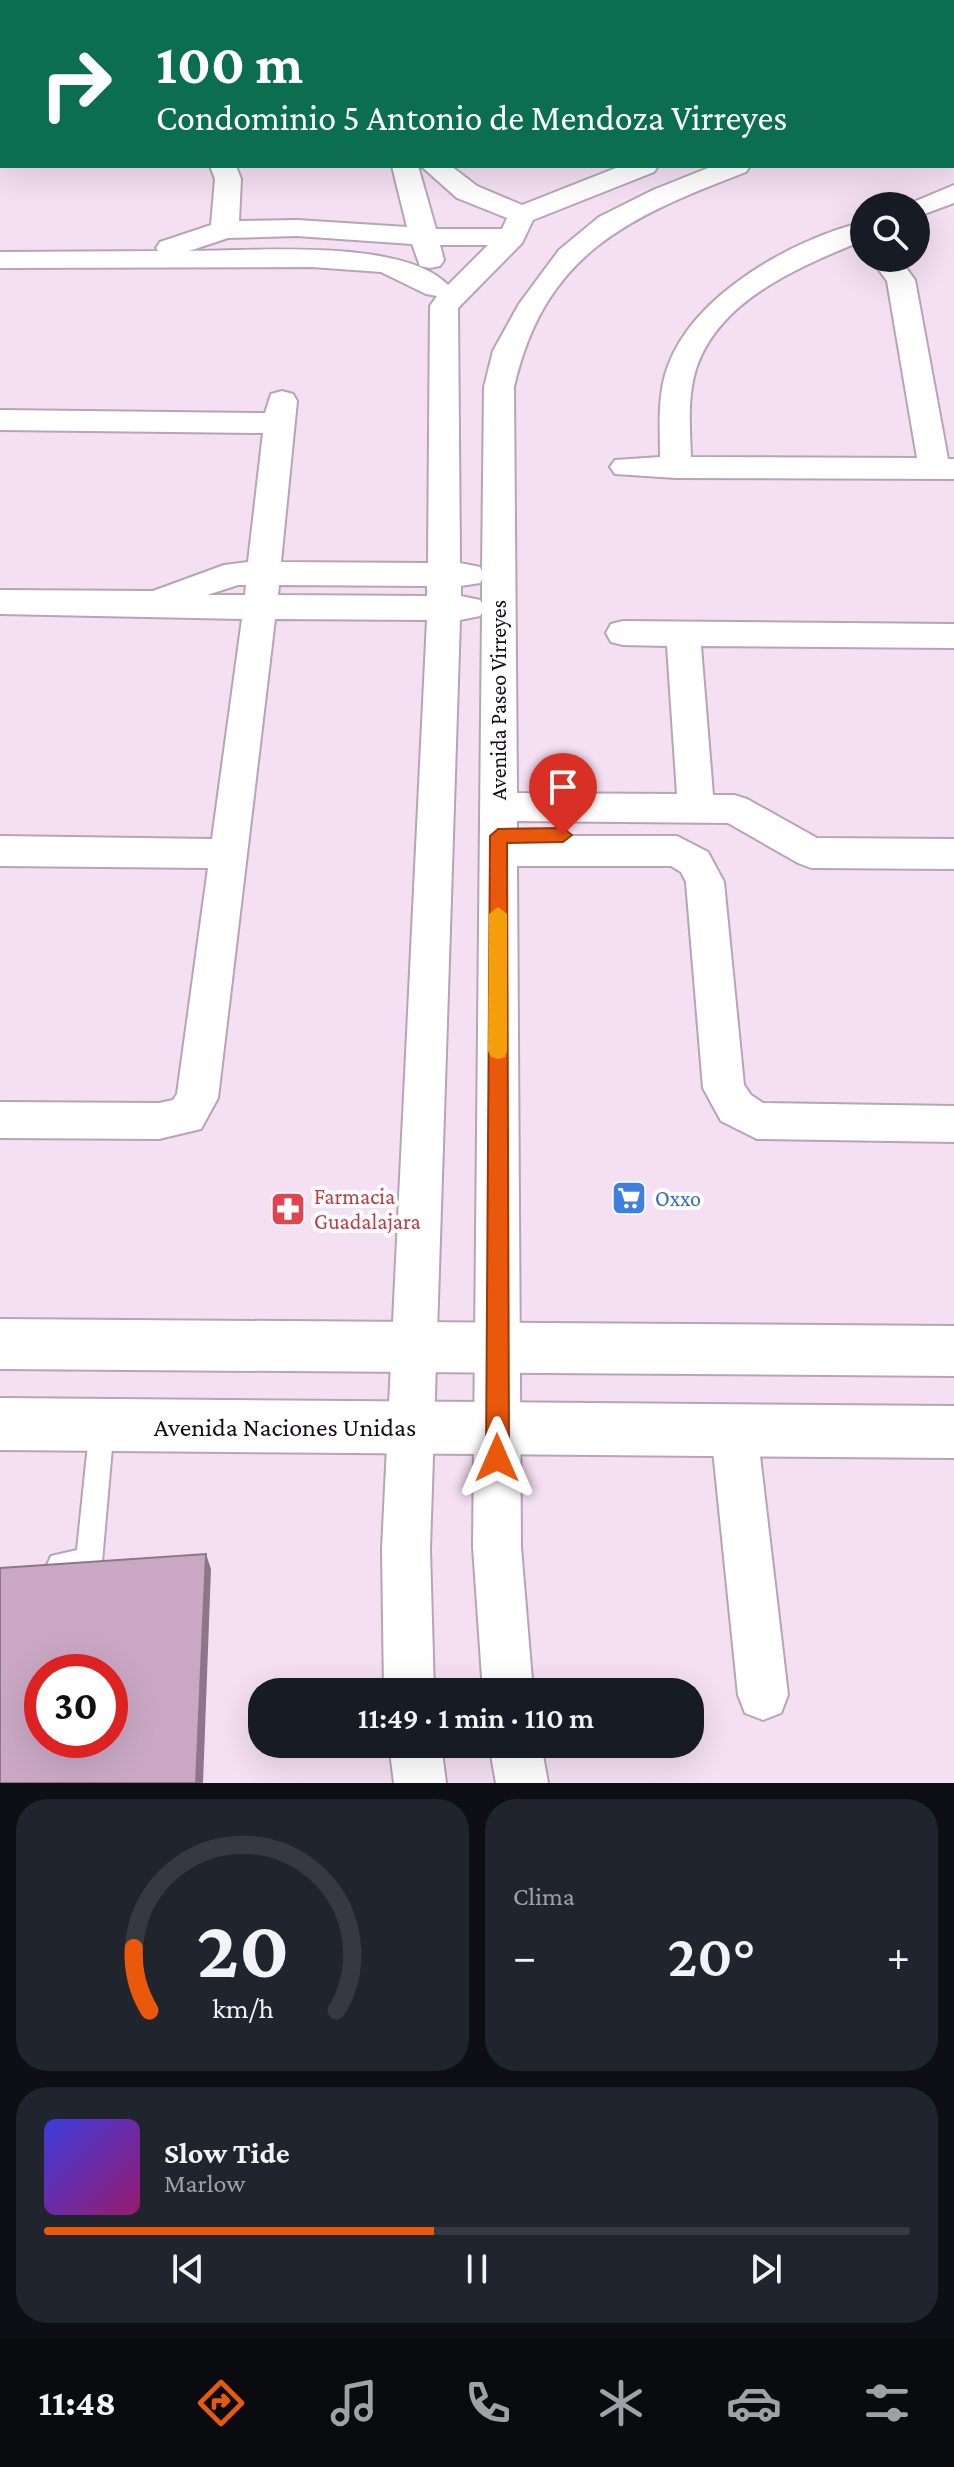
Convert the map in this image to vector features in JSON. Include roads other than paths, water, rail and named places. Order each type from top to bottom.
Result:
[{"type":"street","points":[[224,168],[228,179],[225,230]]},
{"type":"street","points":[[406,168],[440,297],[444,591],[406,1549],[409,1678]]},
{"type":"street","points":[[437,168],[517,226]]},
{"type":"street","points":[[440,297],[517,226],[641,168]]},
{"type":"street","points":[[648,168],[675,190]]},
{"type":"street","name":"Avenida Paseo Virreyes","points":[[507,1678],[497,1547],[499,387],[508,351],[541,294],[571,254],[595,232],[675,190],[732,168]]},
{"type":"street","points":[[930,203],[954,193]]},
{"type":"street","points":[[139,258],[225,230],[297,228],[426,237],[517,226]]},
{"type":"street","points":[[676,468],[675,399],[683,366],[716,313],[740,290],[779,265],[850,239]]},
{"type":"street","points":[[0,260],[312,259],[385,264],[410,273],[440,297]]},
{"type":"street","points":[[626,467],[944,469],[901,280],[895,272]]},
{"type":"street","points":[[0,420],[280,412],[261,590],[197,1098],[186,1116],[159,1121],[0,1120]]},
{"type":"street","points":[[0,602],[150,603],[187,607],[261,590],[499,591]]},
{"type":"street","points":[[623,633],[954,636]]},
{"type":"street","points":[[683,634],[696,809]]},
{"type":"street","points":[[498,831],[696,809],[734,809],[811,853],[954,854]]},
{"type":"street","points":[[498,831],[620,851],[677,851],[695,862],[705,882],[724,1088],[736,1108],[757,1121],[954,1124]]},
{"type":"street","points":[[0,851],[229,854]]},
{"type":"street","points":[[0,1344],[954,1351]]},
{"type":"street","name":"Avenida Naciones Unidas","points":[[0,1424],[954,1432]]},
{"type":"street","points":[[734,1430],[763,1695]]},
{"type":"street","points":[[417,1758],[420,1783]]},
{"type":"street","points":[[518,1758],[522,1783]]},
{"type":"lane","points":[[30,1568],[89,1562],[102,1425]]},
{"type":"place","name":"Oxxo","points":[[629,1198]]},
{"type":"place","name":"Farmacia Guadalajara","points":[[288,1209]]}]
